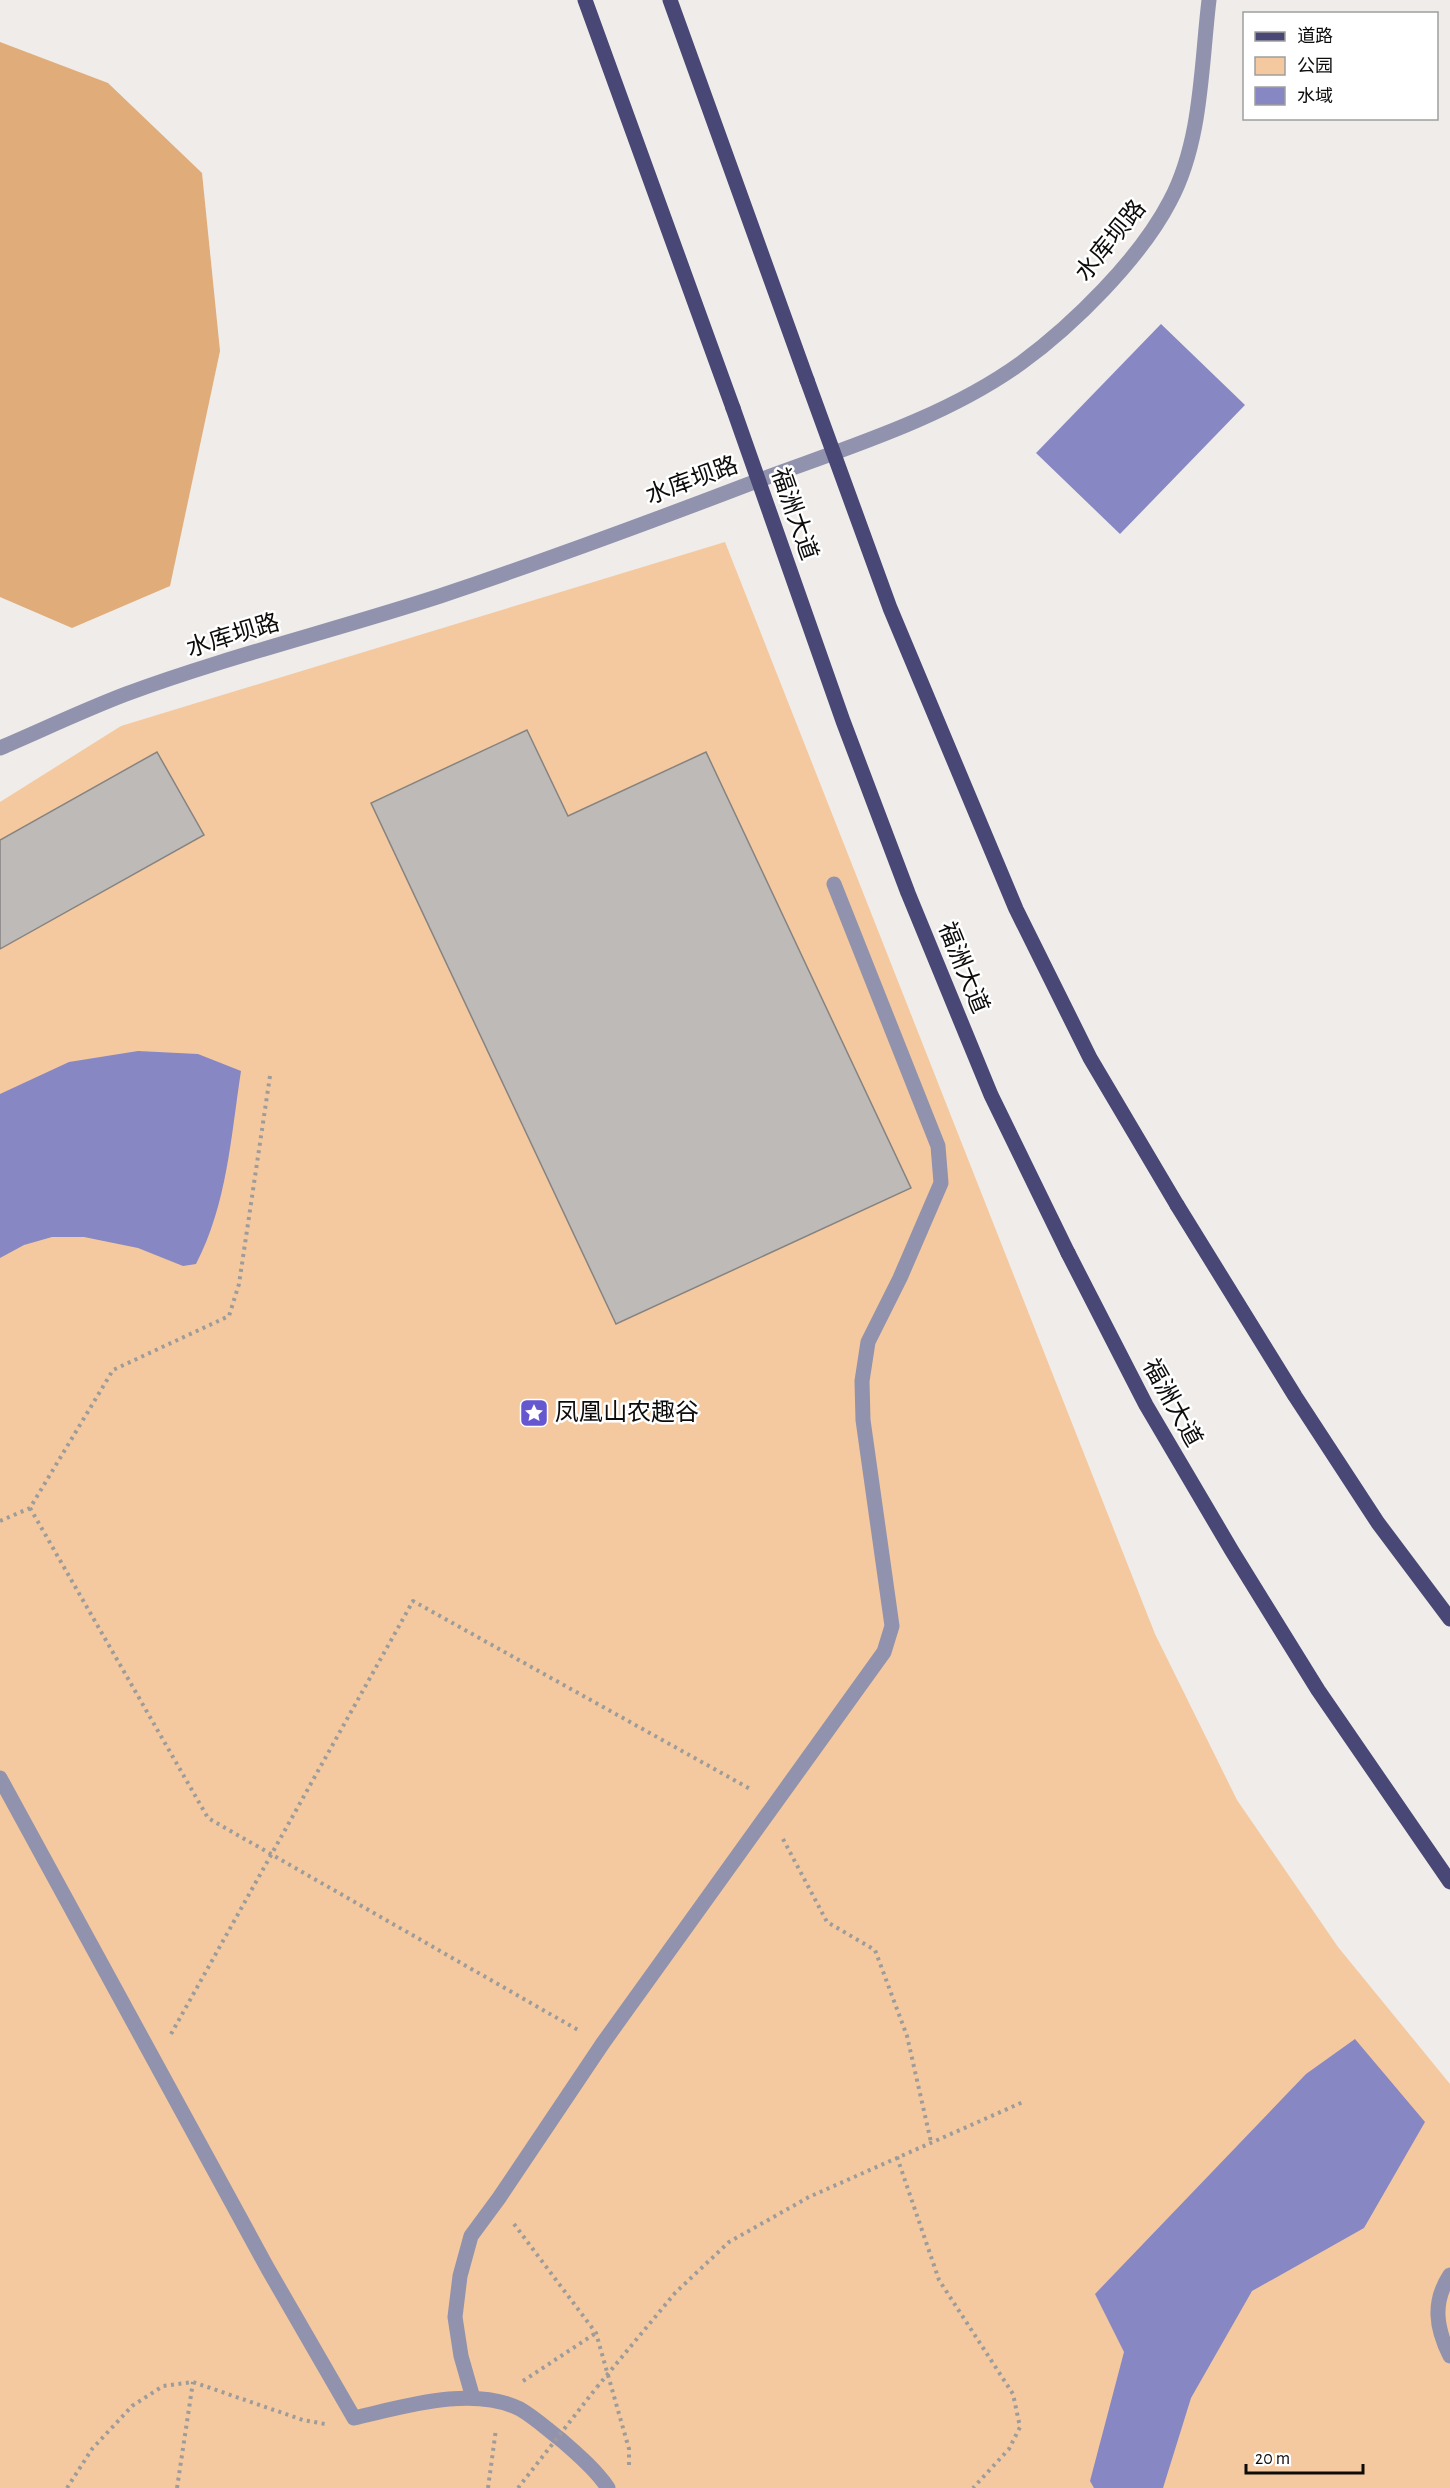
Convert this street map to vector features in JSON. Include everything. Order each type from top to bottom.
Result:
[{"type":"main road","name":"福洲大道","points":[[585,0],[733,408],[843,721],[908,893],[991,1095],[1146,1406],[1318,1690],[1450,1882]]},
{"type":"main road","points":[[670,0],[890,608],[1016,909],[1090,1058],[1177,1205],[1372,1513],[1450,1619]]},
{"type":"street","name":"水库坝路","points":[[0,748],[124,694],[236,657],[441,595],[712,498],[919,420],[971,394],[1021,364],[1074,320],[1124,267],[1169,205],[1185,171],[1196,115],[1209,0]]},
{"type":"street","points":[[473,2398],[461,2356],[455,2317],[460,2276],[471,2236],[603,2043],[884,1652],[892,1626],[863,1420],[862,1381],[868,1342],[940,1183],[939,1155],[938,1146],[834,884]]},
{"type":"street","points":[[0,1778],[268,2269],[354,2418],[432,2401],[473,2398],[500,2401],[520,2409],[569,2447],[608,2488]]},
{"type":"street","points":[[1450,2275],[1438,2300],[1437,2319],[1450,2356]]},
{"type":"path","points":[[0,1521],[30,1508],[113,1370],[229,1316],[239,1284],[270,1076]]},
{"type":"path","points":[[30,1508],[208,1818],[603,2043]]},
{"type":"path","points":[[155,2062],[413,1601]]},
{"type":"path","points":[[518,2488],[675,2292],[729,2242],[809,2197],[1023,2102]]},
{"type":"path","points":[[897,2157],[939,2280],[1013,2394],[1020,2427],[1009,2449],[973,2488]]},
{"type":"path","points":[[497,2201],[596,2332],[629,2449],[629,2478]]},
{"type":"path","points":[[177,2488],[194,2382]]},
{"type":"path","points":[[67,2488],[92,2449],[132,2406],[163,2386],[194,2382],[303,2420],[325,2424],[354,2418]]},
{"type":"green space","name":"凤凰山农趣谷","points":[[725,542],[1155,1634],[1237,1800],[1338,1947],[1450,2084],[1450,2488],[0,2488],[0,802],[121,726]]},
{"type":"shaded area","points":[[0,42],[108,83],[202,173],[220,351],[170,586],[72,628],[0,597]]},
{"type":"water","points":[[1161,324],[1245,405],[1120,534],[1036,453]]},
{"type":"water","points":[[138,1051],[198,1054],[241,1071],[231,1145],[221,1194],[215,1218],[196,1264],[183,1266],[138,1248],[84,1237],[52,1237],[24,1245],[0,1258],[0,1094],[69,1062]]},
{"type":"water","points":[[1355,2039],[1425,2122],[1364,2228],[1252,2291],[1191,2398],[1163,2488],[1094,2488],[1090,2481],[1124,2352],[1095,2294],[1306,2074]]},
{"type":"building","points":[[527,730],[568,816],[706,752],[911,1188],[616,1324],[371,803]]},
{"type":"building","points":[[157,752],[204,835],[0,949],[0,840]]},
{"type":"place","name":"凤凰山农趣谷","points":[[534,1413]]}]
